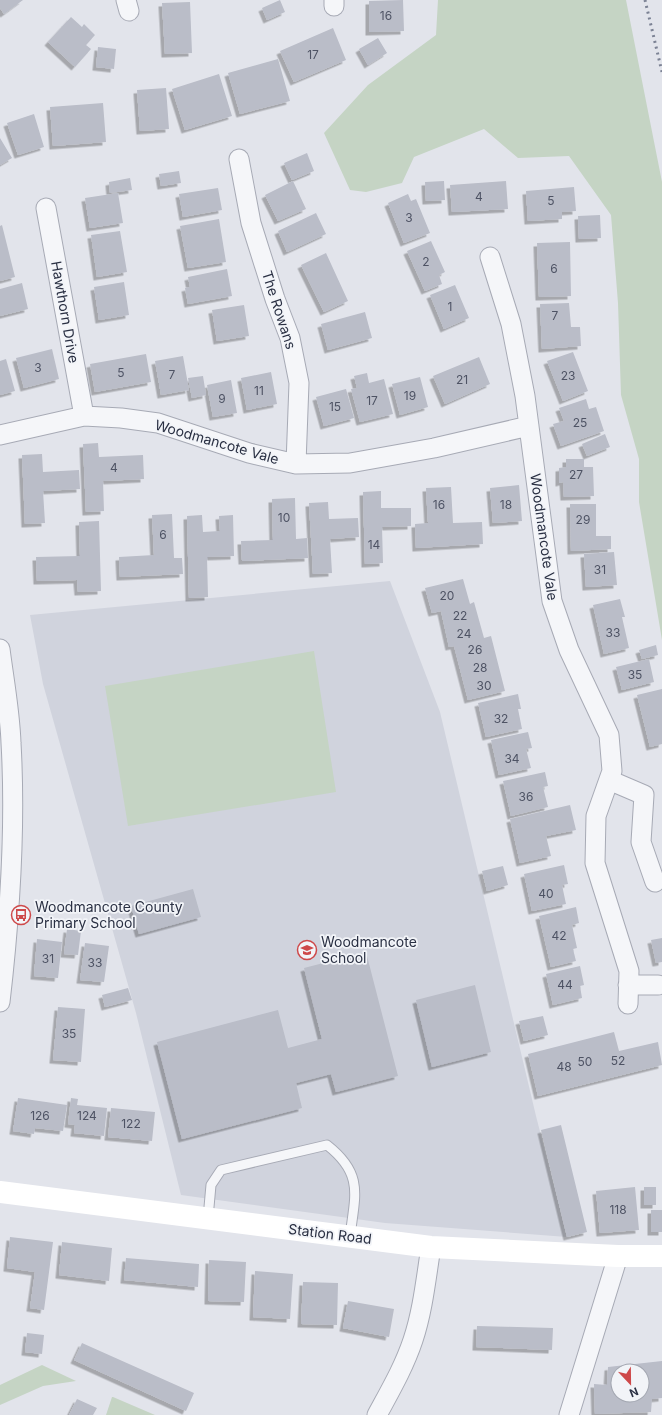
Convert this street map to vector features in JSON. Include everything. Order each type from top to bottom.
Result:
[{"type":"street","name":"The Rowans","points":[[239,158],[251,223],[275,299],[290,338],[299,383],[296,464]]},
{"type":"street","name":"Hawthorn Drive","points":[[46,208],[84,416]]},
{"type":"street","name":"Woodmancote Vale","points":[[490,257],[511,324],[525,396],[552,602],[569,650],[609,735],[612,771],[596,816],[595,863],[629,971],[628,1004]]},
{"type":"street","name":"Woodmancote Vale","points":[[0,435],[84,416],[121,418],[158,423],[249,453],[296,464],[350,463],[434,448],[529,426]]},
{"type":"street","points":[[0,649],[11,742],[14,817],[0,1002]]},
{"type":"street","points":[[609,780],[644,795],[641,842],[655,882]]},
{"type":"street","points":[[628,985],[658,985]]},
{"type":"street","name":"Station Road","points":[[0,1192],[431,1247],[618,1256],[662,1256]]},
{"type":"street","points":[[376,1415],[399,1374],[413,1341],[421,1310],[431,1247]]},
{"type":"street","points":[[569,1415],[618,1256]]},
{"type":"lane","points":[[208,1218],[211,1185],[221,1170],[327,1145],[340,1156],[350,1170],[356,1188],[350,1236]]},
{"type":"shaded area","name":"Woodmancote School","points":[[390,581],[440,712],[536,1116],[567,1237],[385,1223],[181,1195],[136,1013],[43,684],[30,615]]},
{"type":"green space","points":[[438,0],[626,0],[662,182],[662,640],[639,502],[639,459],[621,395],[618,303],[611,215],[569,156],[518,158],[484,129],[414,157],[402,183],[366,192],[350,190],[324,133],[368,85],[436,35]]},
{"type":"green space","points":[[314,651],[336,792],[128,826],[105,686]]},
{"type":"green space","points":[[42,1365],[76,1381],[43,1386],[0,1405],[0,1385]]},
{"type":"green space","points":[[113,1397],[155,1415],[106,1415]]},
{"type":"building","points":[[0,0],[23,0],[4,14],[0,8]]},
{"type":"building","points":[[280,0],[285,12],[267,20],[262,8]]},
{"type":"building","points":[[403,0],[404,31],[369,32],[369,1]]},
{"type":"building","points":[[190,2],[192,53],[165,54],[162,3]]},
{"type":"building","points":[[71,17],[82,27],[84,24],[95,35],[86,45],[91,49],[75,67],[48,42]]},
{"type":"building","points":[[333,28],[346,60],[294,82],[280,51]]},
{"type":"building","points":[[378,38],[387,53],[368,65],[359,49]]},
{"type":"building","points":[[98,47],[116,49],[114,69],[96,67]]},
{"type":"building","points":[[278,59],[290,101],[240,114],[228,73]]},
{"type":"building","points":[[219,74],[232,116],[185,130],[172,89]]},
{"type":"building","points":[[166,88],[169,129],[140,131],[137,90]]},
{"type":"building","points":[[103,103],[106,142],[53,146],[50,107]]},
{"type":"building","points":[[34,114],[44,147],[18,155],[7,123]]},
{"type":"building","points":[[0,138],[12,158],[0,165]]},
{"type":"building","points":[[307,153],[314,171],[292,180],[284,163]]},
{"type":"building","points":[[179,171],[181,183],[161,186],[159,174]]},
{"type":"building","points":[[130,178],[132,190],[110,193],[109,182]]},
{"type":"building","points":[[293,181],[306,209],[278,221],[265,195]]},
{"type":"building","points":[[444,181],[445,200],[426,201],[425,182]]},
{"type":"building","points":[[506,181],[508,209],[452,212],[450,185]]},
{"type":"building","points":[[574,187],[576,211],[562,212],[562,219],[528,221],[526,191]]},
{"type":"building","points":[[218,188],[222,210],[183,217],[179,194]]},
{"type":"building","points":[[118,193],[123,223],[90,228],[85,198]]},
{"type":"building","points":[[408,194],[411,201],[416,199],[430,233],[404,243],[388,203]]},
{"type":"building","points":[[316,213],[326,234],[287,252],[278,231]]},
{"type":"building","points":[[600,215],[601,238],[579,239],[578,216]]},
{"type":"building","points":[[219,219],[226,262],[188,268],[180,226]]},
{"type":"building","points":[[2,225],[15,277],[0,281],[0,226]]},
{"type":"building","points":[[120,231],[127,272],[97,277],[91,235]]},
{"type":"building","points":[[431,241],[445,272],[439,275],[442,284],[425,291],[407,251]]},
{"type":"building","points":[[570,242],[571,296],[539,297],[537,243]]},
{"type":"building","points":[[326,253],[348,301],[324,312],[301,265]]},
{"type":"building","points":[[227,269],[232,296],[188,304],[185,288],[190,287],[188,277]]},
{"type":"building","points":[[124,282],[129,315],[99,320],[94,287]]},
{"type":"building","points":[[22,283],[28,309],[0,316],[0,289]]},
{"type":"building","points":[[455,285],[469,318],[444,329],[430,295]]},
{"type":"building","points":[[569,303],[571,327],[580,327],[581,346],[542,349],[540,304]]},
{"type":"building","points":[[244,305],[249,336],[217,341],[212,310]]},
{"type":"building","points":[[365,312],[372,338],[328,350],[321,324]]},
{"type":"building","points":[[52,349],[59,379],[24,388],[16,358]]},
{"type":"building","points":[[573,352],[588,391],[563,401],[547,361]]},
{"type":"building","points":[[146,354],[151,382],[95,392],[90,364]]},
{"type":"building","points":[[183,356],[189,390],[161,395],[155,361]]},
{"type":"building","points":[[479,357],[490,384],[445,404],[433,376]]},
{"type":"building","points":[[6,359],[15,391],[0,395],[0,361]]},
{"type":"building","points":[[271,372],[277,404],[247,410],[241,378]]},
{"type":"building","points":[[367,373],[369,383],[384,379],[393,414],[360,422],[351,389],[357,388],[354,376]]},
{"type":"building","points":[[203,376],[206,395],[192,398],[188,378]]},
{"type":"building","points":[[420,377],[428,407],[400,415],[392,384]]},
{"type":"building","points":[[231,380],[237,413],[213,417],[207,385]]},
{"type":"building","points":[[346,389],[354,418],[324,426],[316,397]]},
{"type":"building","points":[[586,399],[589,409],[596,407],[604,431],[561,446],[553,424],[564,421],[559,408]]},
{"type":"building","points":[[605,434],[610,447],[587,456],[582,444]]},
{"type":"building","points":[[98,443],[99,457],[143,455],[144,479],[103,481],[104,511],[86,512],[83,444]]},
{"type":"building","points":[[42,454],[43,472],[79,470],[80,489],[43,491],[45,523],[25,524],[22,455]]},
{"type":"building","points":[[566,459],[584,459],[584,467],[593,467],[594,496],[564,497],[563,482],[559,483],[559,468],[566,467]]},
{"type":"building","points":[[519,485],[522,521],[493,523],[490,488]]},
{"type":"building","points":[[451,487],[453,523],[482,522],[483,544],[416,548],[415,524],[428,523],[426,488]]},
{"type":"building","points":[[381,491],[381,508],[411,508],[411,526],[382,527],[383,563],[365,564],[363,492]]},
{"type":"building","points":[[295,498],[296,539],[307,538],[308,558],[242,561],[241,541],[273,540],[272,499]]},
{"type":"building","points":[[328,502],[329,519],[358,518],[359,537],[330,539],[332,573],[313,574],[309,503]]},
{"type":"building","points":[[570,504],[596,504],[596,536],[611,536],[611,549],[571,551]]},
{"type":"building","points":[[172,514],[174,558],[182,558],[183,574],[120,577],[119,557],[154,555],[152,515]]},
{"type":"building","points":[[202,515],[203,532],[220,531],[219,516],[233,515],[234,556],[207,557],[208,597],[189,598],[187,516]]},
{"type":"building","points":[[99,521],[101,591],[78,592],[77,580],[37,581],[36,557],[80,556],[79,522]]},
{"type":"building","points":[[614,552],[617,585],[586,587],[584,554]]},
{"type":"building","points":[[463,579],[470,604],[474,602],[484,638],[491,636],[505,691],[468,700],[454,646],[449,647],[441,611],[432,613],[425,588]]},
{"type":"building","points":[[620,599],[625,617],[622,617],[629,648],[604,654],[593,605]]},
{"type":"building","points":[[656,645],[658,655],[642,659],[639,650]]},
{"type":"building","points":[[649,659],[654,682],[622,690],[616,667]]},
{"type":"building","points":[[662,689],[662,744],[650,747],[637,695]]},
{"type":"building","points":[[518,694],[521,709],[518,709],[522,729],[486,737],[478,703]]},
{"type":"building","points":[[528,732],[532,748],[526,749],[531,768],[499,775],[491,740]]},
{"type":"building","points":[[545,772],[548,786],[543,787],[548,807],[511,816],[503,781]]},
{"type":"building","points":[[570,805],[576,830],[546,836],[551,856],[520,863],[510,819]]},
{"type":"building","points":[[564,865],[568,884],[562,885],[566,904],[532,911],[524,874]]},
{"type":"building","points":[[503,866],[508,885],[487,891],[482,871]]},
{"type":"building","points":[[193,889],[201,917],[139,934],[131,906]]},
{"type":"building","points":[[576,907],[579,923],[572,925],[577,948],[573,949],[576,961],[551,967],[539,916]]},
{"type":"building","points":[[67,929],[81,931],[78,955],[64,954]]},
{"type":"building","points":[[662,938],[662,962],[656,963],[651,940]]},
{"type":"building","points":[[37,939],[62,942],[58,978],[34,976]]},
{"type":"building","points":[[85,943],[109,946],[104,982],[80,980]]},
{"type":"building","points":[[366,952],[398,1076],[336,1092],[331,1074],[296,1083],[302,1108],[182,1139],[157,1042],[278,1010],[288,1048],[322,1039],[304,968]]},
{"type":"building","points":[[580,966],[584,985],[580,986],[582,998],[553,1005],[546,974]]},
{"type":"building","points":[[475,985],[491,1052],[432,1067],[416,1000]]},
{"type":"building","points":[[128,988],[132,1000],[105,1007],[102,995]]},
{"type":"building","points":[[58,1007],[85,1009],[81,1062],[53,1060]]},
{"type":"building","points":[[543,1016],[548,1035],[524,1041],[519,1021]]},
{"type":"building","points":[[614,1032],[619,1051],[658,1042],[662,1065],[538,1096],[528,1054]]},
{"type":"building","points":[[18,1098],[67,1105],[63,1131],[35,1128],[34,1134],[13,1131]]},
{"type":"building","points":[[71,1098],[78,1099],[77,1105],[107,1108],[104,1136],[74,1133],[75,1125],[68,1124]]},
{"type":"building","points":[[111,1108],[155,1112],[152,1141],[108,1137]]},
{"type":"building","points":[[561,1125],[587,1232],[567,1237],[541,1130]]},
{"type":"building","points":[[635,1187],[639,1230],[600,1233],[596,1191]]},
{"type":"building","points":[[644,1187],[656,1187],[656,1205],[644,1205]]},
{"type":"building","points":[[651,1210],[662,1210],[662,1232],[651,1232]]},
{"type":"building","points":[[10,1237],[53,1242],[44,1310],[30,1308],[35,1272],[7,1268]]},
{"type":"building","points":[[62,1242],[112,1248],[109,1281],[59,1275]]},
{"type":"building","points":[[126,1258],[199,1264],[198,1287],[124,1280]]},
{"type":"building","points":[[209,1260],[246,1262],[244,1302],[208,1301]]},
{"type":"building","points":[[255,1271],[293,1274],[290,1319],[253,1317]]},
{"type":"building","points":[[303,1282],[338,1283],[337,1325],[301,1324]]},
{"type":"building","points":[[348,1301],[394,1309],[389,1337],[343,1328]]},
{"type":"building","points":[[477,1326],[553,1328],[552,1350],[476,1347]]},
{"type":"building","points":[[27,1333],[44,1335],[42,1354],[25,1352]]},
{"type":"building","points":[[82,1343],[194,1393],[186,1411],[74,1360]]},
{"type":"building","points":[[662,1361],[662,1398],[652,1399],[651,1412],[595,1414],[594,1384],[607,1385],[608,1367],[610,1367],[610,1403],[650,1403],[650,1363],[644,1363]]},
{"type":"building","points":[[77,1399],[97,1408],[93,1415],[69,1415]]},
{"type":"railway","points":[[645,0],[662,72]]},
{"type":"place","name":"Woodmancote County Primary School","points":[[21,915]]},
{"type":"place","name":"Woodmancote School","points":[[307,950]]}]
